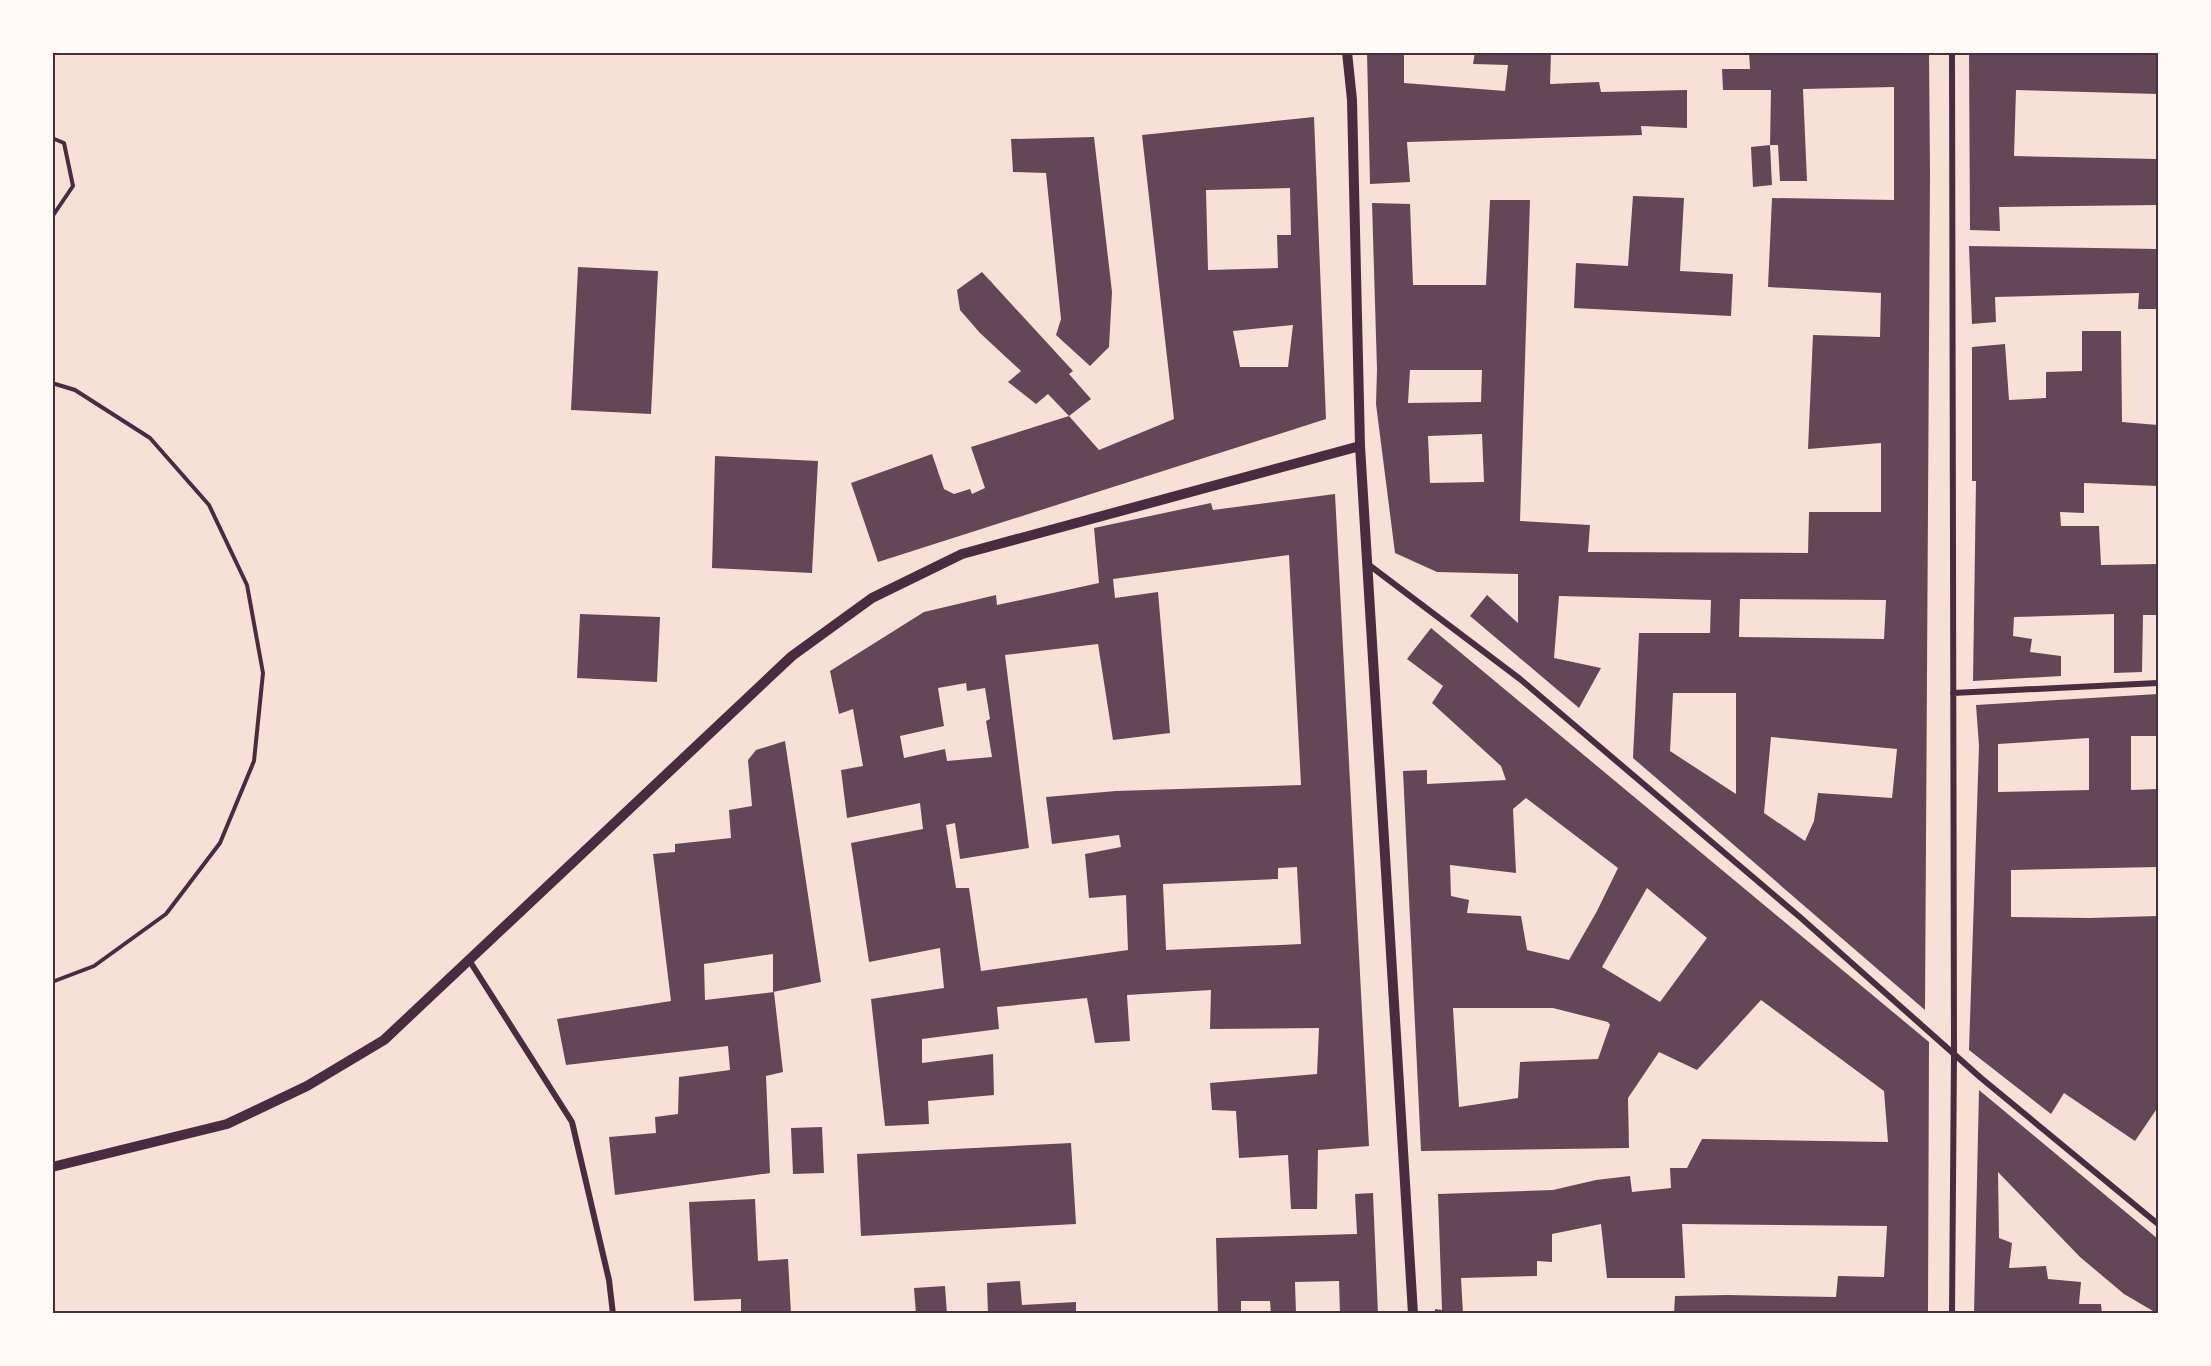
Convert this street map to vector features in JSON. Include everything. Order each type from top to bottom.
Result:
[{"type":"street","points":[[1347,52],[1352,100],[1360,446],[1413,1314]]},
{"type":"street","points":[[1952,52],[1954,1054],[1952,1314]]},
{"type":"street","points":[[52,1167],[227,1124],[307,1086],[384,1040],[792,656],[872,598],[962,554],[1360,446]]},
{"type":"street","points":[[1369,565],[1520,678],[1801,918],[1954,1054],[2158,1224]]},
{"type":"street","points":[[1953,693],[2158,683]]},
{"type":"street","points":[[469,960],[572,1122],[609,1280],[613,1314]]},
{"type":"path","points":[[52,138],[64,143],[73,186],[52,217]]},
{"type":"path","points":[[52,383],[75,390],[150,438],[209,505],[248,585],[263,673],[254,761],[220,843],[166,914],[94,966],[52,982]]},
{"type":"building","points":[[1367,52],[1404,52],[1404,83],[1505,91],[1508,65],[1473,64],[1475,52],[1551,52],[1550,84],[1599,82],[1601,92],[1687,90],[1687,128],[1641,126],[1642,135],[1407,142],[1410,182],[1370,184]]},
{"type":"building","points":[[1749,52],[1929,52],[1925,1010],[1633,758],[1639,633],[1710,633],[1711,600],[1559,596],[1554,658],[1601,668],[1579,708],[1470,616],[1487,595],[1518,623],[1518,574],[1437,572],[1395,553],[1376,404],[1372,203],[1410,204],[1413,285],[1486,285],[1490,200],[1530,200],[1520,521],[1590,525],[1588,552],[1808,553],[1809,512],[1881,512],[1881,443],[1808,449],[1813,335],[1880,337],[1881,293],[1768,287],[1772,198],[1894,200],[1894,87],[1803,89],[1807,181],[1780,181],[1778,145],[1770,145],[1771,90],[1723,90],[1722,69],[1750,69]],"holes":[[[1410,370],[1482,370],[1481,402],[1408,403]],[[1482,434],[1484,482],[1430,483],[1428,436]],[[1740,599],[1886,600],[1884,639],[1739,637]],[[1673,693],[1736,693],[1736,794],[1670,751]],[[1771,737],[1897,749],[1892,798],[1818,793],[1814,821],[1805,841],[1764,813]]]},
{"type":"building","points":[[1969,52],[2158,52],[2158,94],[2016,90],[2014,156],[2158,159],[2158,205],[1999,207],[2000,231],[1970,230]]},
{"type":"building","points":[[1314,117],[1326,419],[878,562],[851,483],[932,454],[944,489],[954,494],[970,489],[972,494],[985,488],[971,447],[1069,416],[1099,450],[1174,419],[1142,135]],"holes":[[[1290,188],[1291,235],[1277,235],[1278,268],[1208,270],[1206,190]],[[1293,325],[1288,367],[1240,367],[1233,331]]]},
{"type":"building","points":[[1094,137],[1112,292],[1109,347],[1090,366],[1056,335],[1061,319],[1046,173],[1013,172],[1011,139]]},
{"type":"building","points":[[1770,145],[1772,185],[1753,187],[1751,147]]},
{"type":"building","points":[[1633,196],[1684,198],[1680,271],[1733,274],[1731,316],[1574,308],[1576,263],[1628,266]]},
{"type":"building","points":[[1969,246],[2158,249],[2158,334],[2156,334],[2156,309],[2138,309],[2139,293],[1995,297],[1996,322],[1972,324]]},
{"type":"building","points":[[578,267],[658,271],[651,414],[571,410]]},
{"type":"building","points":[[982,272],[1073,371],[1069,374],[1091,399],[1069,416],[1048,394],[1036,404],[1008,382],[1021,371],[980,333],[960,310],[957,290]]},
{"type":"building","points":[[2082,331],[2121,331],[2122,422],[2158,425],[2158,486],[2084,483],[2084,513],[2060,512],[2061,526],[2099,526],[2101,565],[2158,564],[2158,615],[2143,615],[2142,672],[2114,673],[2114,614],[2014,617],[2013,636],[2032,639],[2030,652],[2061,656],[2061,676],[1973,681],[1976,481],[1972,481],[1972,347],[2005,344],[2009,400],[2046,398],[2046,372],[2082,371]]},
{"type":"building","points":[[715,456],[818,461],[812,573],[712,568]]},
{"type":"building","points":[[1335,494],[1369,1146],[1318,1150],[1317,1209],[1291,1209],[1288,1155],[1239,1158],[1236,1111],[1212,1110],[1210,1083],[1317,1074],[1319,1028],[1210,1029],[1211,990],[1127,995],[1130,1041],[1095,1043],[1087,998],[997,1007],[999,1029],[922,1039],[922,1063],[993,1054],[994,1095],[928,1101],[929,1124],[885,1126],[871,999],[944,988],[940,948],[869,962],[851,843],[923,829],[920,803],[847,818],[841,770],[863,766],[853,709],[839,714],[830,671],[924,612],[996,595],[997,605],[1099,583],[1094,528],[1211,503],[1213,510]],"holes":[[[1289,555],[1301,785],[1116,791],[1046,797],[1052,844],[1119,835],[1121,847],[1085,854],[1089,898],[1126,895],[1128,950],[981,971],[969,888],[956,888],[946,825],[955,823],[960,859],[1029,848],[1005,655],[1098,644],[1113,740],[1170,733],[1158,592],[1115,598],[1113,579]],[[966,683],[967,691],[985,688],[990,719],[986,721],[992,757],[947,761],[945,749],[904,758],[900,736],[944,726],[938,688]],[[1297,867],[1301,944],[1166,950],[1163,884],[1278,879],[1278,868]]]},
{"type":"building","points":[[580,614],[660,617],[657,682],[577,678]]},
{"type":"building","points":[[1431,628],[1929,1042],[1928,1314],[1674,1314],[1675,1296],[1836,1297],[1838,1276],[1884,1277],[1887,1226],[1682,1224],[1685,1278],[1607,1278],[1601,1224],[1552,1234],[1552,1262],[1537,1261],[1537,1276],[1461,1278],[1463,1314],[1435,1314],[1435,1309],[1442,1310],[1438,1194],[1553,1190],[1596,1180],[1630,1176],[1632,1192],[1671,1188],[1670,1168],[1687,1168],[1702,1139],[1888,1142],[1884,1091],[1761,1000],[1697,1070],[1659,1052],[1628,1098],[1629,1148],[1421,1151],[1403,771],[1427,770],[1427,784],[1506,780],[1501,766],[1432,703],[1443,686],[1407,659]],"holes":[[[1526,798],[1618,868],[1569,960],[1527,950],[1521,916],[1467,913],[1469,900],[1451,896],[1450,865],[1516,873],[1513,809]],[[1647,888],[1707,938],[1660,1002],[1602,967]],[[1453,1008],[1553,1008],[1608,1022],[1610,1025],[1598,1059],[1520,1062],[1518,1098],[1459,1107]]]},
{"type":"building","points":[[2158,694],[2158,736],[2131,736],[2131,790],[2158,789],[2158,867],[2011,870],[2011,917],[2158,916],[2158,1107],[2135,1141],[2064,1093],[2051,1114],[1969,1050],[1979,746],[1976,705]],"holes":[[[2089,738],[2089,790],[1998,792],[1998,744]]]},
{"type":"building","points":[[785,741],[821,982],[773,992],[773,954],[704,964],[705,1000],[774,992],[783,1072],[766,1076],[770,1173],[615,1195],[609,1137],[656,1133],[655,1117],[678,1114],[679,1077],[730,1070],[728,1046],[566,1065],[557,1019],[671,1001],[653,854],[675,852],[675,844],[731,838],[729,810],[752,806],[748,760],[756,750]]},
{"type":"building","points":[[1979,1090],[2158,1239],[2158,1314],[2124,1294],[2080,1257],[1998,1172],[1999,1238],[2012,1243],[2009,1268],[2046,1266],[2048,1279],[2081,1282],[2079,1304],[2101,1304],[2102,1314],[1974,1314]]},
{"type":"building","points":[[822,1127],[824,1173],[793,1174],[791,1128]]},
{"type":"building","points":[[1071,1143],[1076,1224],[861,1236],[857,1154]]},
{"type":"building","points":[[1373,1193],[1378,1314],[1340,1314],[1339,1281],[1295,1282],[1296,1314],[1271,1314],[1270,1301],[1241,1301],[1241,1314],[1218,1314],[1216,1238],[1357,1234],[1355,1194]]},
{"type":"building","points":[[755,1199],[758,1261],[788,1259],[791,1314],[741,1314],[741,1299],[694,1301],[689,1202]]},
{"type":"building","points":[[1020,1281],[1022,1305],[1076,1302],[1076,1314],[988,1314],[987,1283]]},
{"type":"building","points":[[945,1286],[947,1314],[916,1314],[914,1288]]}]
